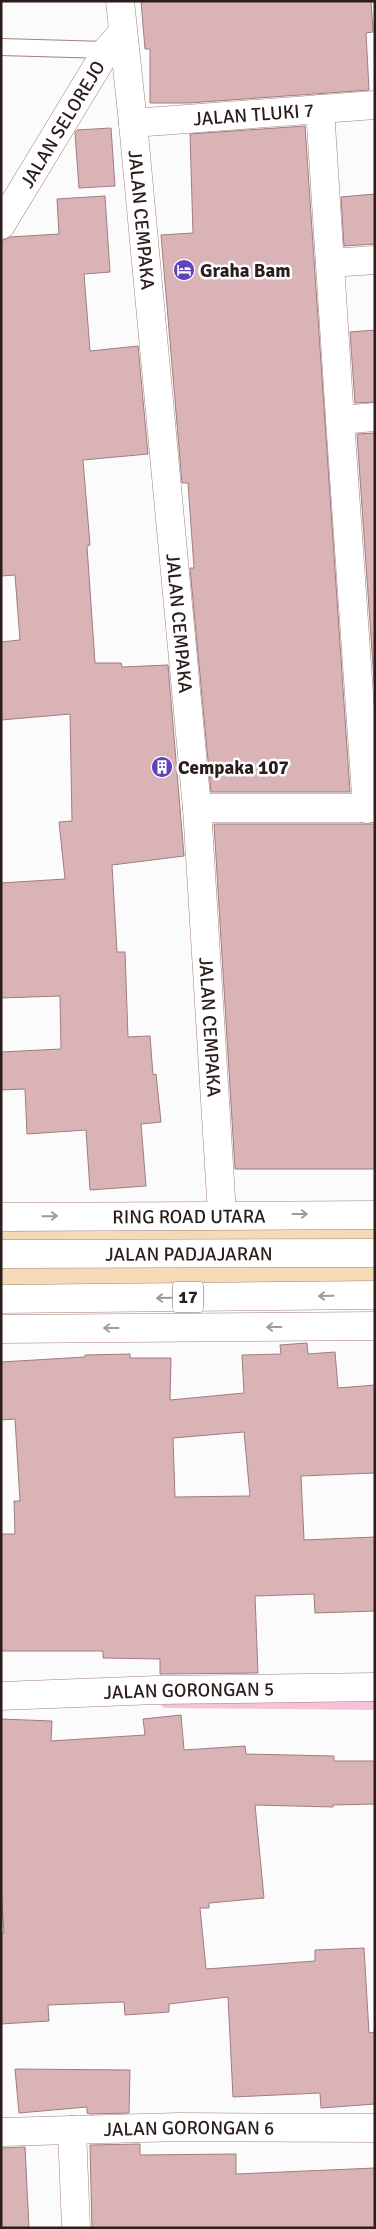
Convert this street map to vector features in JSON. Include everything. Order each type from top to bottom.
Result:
[{"type":"main road","name":"JALAN CEMPAKA","points":[[120,1],[114,41],[133,123],[198,808],[222,1214]]},
{"type":"main road","name":"JALAN SELOREJO","points":[[1,225],[114,41]]},
{"type":"main road","name":"JALAN TLUKI 7","points":[[133,123],[375,105]]},
{"type":"main road","points":[[198,808],[371,808],[365,641],[340,420],[320,108]]},
{"type":"main road","points":[[330,263],[375,260]]},
{"type":"main road","points":[[340,420],[375,417]]},
{"type":"main road","name":"RING ROAD UTARA","points":[[1,1217],[375,1214]]},
{"type":"main road","name":"JALAN PADJAJARAN","points":[[1,1254],[375,1253]]},
{"type":"main road","name":"17","points":[[1,1299],[375,1295]]},
{"type":"main road","points":[[1,1328],[375,1326]]},
{"type":"main road","name":"JALAN GORONGAN 5","points":[[1,1696],[157,1690],[375,1687]]},
{"type":"main road","name":"JALAN GORONGAN 6","points":[[1,2132],[179,2127],[375,2128]]},
{"type":"main road","points":[[72,2130],[76,2228]]},
{"type":"lane","points":[[1,47],[114,41]]},
{"type":"shaded area","points":[[1,1219],[375,1219],[375,1250],[1,1253]]},
{"type":"shaded area","points":[[375,1255],[375,1285],[1,1293],[1,1257]]},
{"type":"building","points":[[141,1],[371,1],[373,32],[366,33],[369,90],[189,103],[150,103],[150,49],[145,49]]},
{"type":"building","points":[[305,126],[350,792],[211,792],[190,568],[194,568],[188,483],[182,483],[161,235],[193,233],[190,134]]},
{"type":"building","points":[[111,128],[115,186],[79,188],[75,133],[77,130]]},
{"type":"building","points":[[375,194],[375,244],[344,246],[341,197]]},
{"type":"building","points":[[105,196],[110,272],[84,274],[90,351],[138,346],[148,454],[83,460],[90,545],[87,546],[95,663],[121,663],[122,667],[168,665],[184,856],[112,865],[117,952],[125,952],[128,1037],[150,1036],[153,1075],[156,1074],[161,1122],[141,1124],[146,1186],[90,1190],[86,1130],[27,1134],[25,1089],[1,1090],[1,1052],[61,1049],[60,996],[1,998],[1,883],[65,879],[59,822],[72,821],[70,714],[1,720],[1,642],[20,640],[15,575],[1,576],[1,241],[10,237],[59,234],[57,199]]},
{"type":"building","points":[[375,330],[375,402],[355,403],[350,332]]},
{"type":"building","points":[[375,433],[375,695],[357,434]]},
{"type":"building","points":[[214,824],[375,824],[375,1169],[235,1169]]},
{"type":"building","points":[[307,1343],[308,1354],[335,1352],[338,1388],[375,1385],[375,1473],[301,1476],[304,1540],[375,1537],[375,1611],[315,1613],[314,1594],[255,1596],[258,1673],[160,1674],[160,1659],[103,1658],[103,1651],[1,1651],[1,1534],[15,1534],[14,1501],[20,1501],[15,1419],[1,1420],[1,1362],[85,1357],[85,1355],[130,1354],[130,1358],[171,1358],[170,1400],[244,1393],[242,1355],[281,1354],[280,1345]],"holes":[[[244,1432],[250,1496],[175,1497],[173,1438]]]},
{"type":"building","points":[[181,1715],[184,1750],[245,1746],[246,1754],[334,1756],[334,1761],[375,1761],[375,1804],[333,1805],[333,1807],[255,1805],[264,1898],[209,1903],[209,1908],[200,1908],[206,1969],[315,1961],[315,1950],[364,1948],[369,2033],[375,2032],[375,2104],[321,2108],[320,2093],[233,2097],[228,1997],[169,2004],[169,2012],[125,2015],[124,2002],[48,2005],[49,2021],[1,2024],[1,1933],[4,1933],[1,1890],[1,1719],[52,1721],[51,1741],[145,1735],[143,1719]]},
{"type":"building","points":[[15,2069],[130,2070],[129,2113],[90,2114],[87,2113],[87,2107],[19,2113]]},
{"type":"building","points":[[140,2144],[140,2155],[236,2154],[236,2174],[375,2168],[375,2228],[92,2228],[90,2145]]},
{"type":"building","points":[[25,2147],[29,2228],[1,2228],[1,2148]]},
{"type":"waterway","points":[[166,1703],[375,1705]]},
{"type":"place","name":"Graha Bam","points":[[184,270]]},
{"type":"place","name":"Cempaka 107","points":[[162,767]]}]
